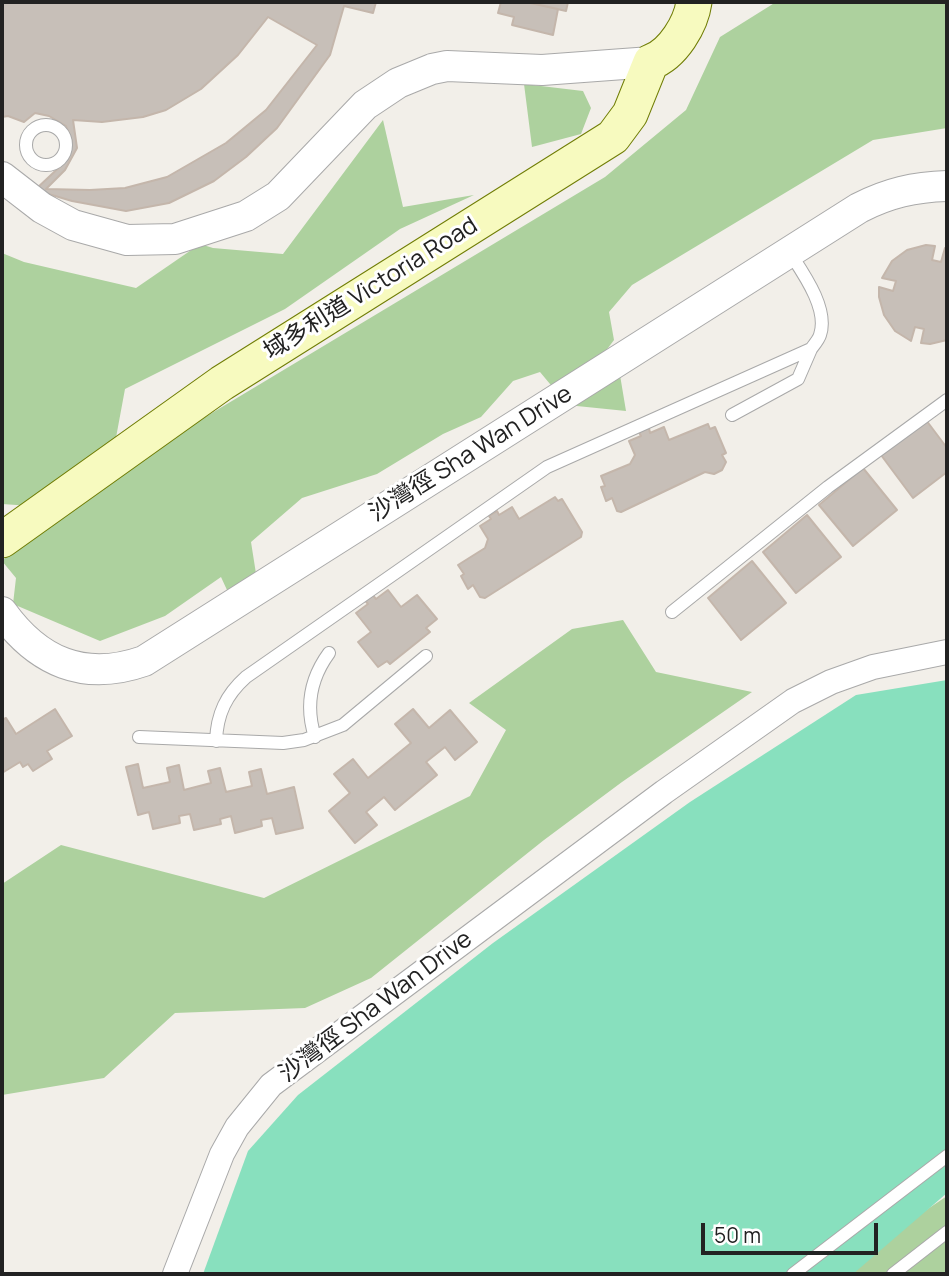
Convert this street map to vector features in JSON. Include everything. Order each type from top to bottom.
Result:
[{"type":"main road","name":"域多利道 Victoria Road","points":[[2,540],[222,383],[613,137],[630,114],[651,62],[676,43],[698,2]]},
{"type":"street","points":[[18,175],[42,208],[73,225],[127,240],[175,239],[246,216],[278,196],[365,105],[414,75],[447,66],[553,70],[651,62]]},
{"type":"street","name":"沙灣徑 Sha Wan Drive","points":[[2,612],[30,645],[62,663],[91,670],[106,670],[144,661],[859,208],[884,195],[925,187],[947,186]]},
{"type":"street","name":"沙灣徑 Sha Wan Drive","points":[[175,1274],[222,1154],[237,1126],[271,1085],[664,792],[793,701],[831,682],[873,667],[947,652]]},
{"type":"lane","points":[[732,415],[797,379],[821,334],[818,302],[789,252]]},
{"type":"lane","points":[[216,741],[216,728],[223,705],[246,677],[547,467],[811,349]]},
{"type":"lane","points":[[672,612],[828,487],[947,400]]},
{"type":"lane","points":[[315,737],[310,723],[310,693],[320,665],[329,653]]},
{"type":"lane","points":[[139,737],[284,743],[315,737],[343,724],[426,656]]},
{"type":"lane","points":[[793,1274],[947,1156]]},
{"type":"lane","points":[[893,1274],[947,1232]]},
{"type":"green space","points":[[776,2],[947,2],[947,128],[873,140],[632,285],[609,312],[614,340],[596,364],[555,390],[540,372],[513,381],[481,417],[443,434],[377,474],[302,498],[251,542],[260,599],[238,614],[221,577],[165,616],[100,641],[13,604],[16,578],[2,561],[65,506],[147,452],[605,177],[686,110],[720,37]]},
{"type":"green space","points":[[524,84],[583,91],[591,108],[581,134],[532,147]]},
{"type":"green space","points":[[383,120],[403,207],[474,195],[400,229],[285,309],[125,389],[115,443],[31,506],[2,504],[2,253],[24,262],[136,288],[200,244],[213,248],[283,254]]},
{"type":"green space","points":[[620,375],[626,411],[567,405]]},
{"type":"green space","points":[[623,620],[656,672],[752,692],[544,840],[371,978],[305,1008],[175,1013],[104,1078],[2,1095],[2,884],[61,845],[264,898],[470,796],[506,730],[469,703],[572,629]]},
{"type":"green space","points":[[947,680],[947,1193],[853,1274],[203,1274],[248,1151],[298,1095],[493,943],[690,802],[856,695]]},
{"type":"green space","points":[[947,1196],[947,1270],[943,1274],[831,1274]]},
{"type":"building","points":[[2,2],[376,2],[373,13],[344,6],[330,55],[277,128],[246,157],[214,181],[169,203],[126,211],[72,201],[35,190],[68,159],[72,141],[66,126],[49,116],[35,113],[24,122],[8,116],[2,117]]},
{"type":"building","points":[[501,2],[526,2],[558,9],[553,35],[512,25],[514,17],[498,13]]},
{"type":"building","points":[[526,2],[568,2],[566,11]]},
{"type":"building","points":[[268,17],[317,45],[266,110],[226,143],[167,177],[125,188],[46,189],[65,170],[77,148],[73,120],[102,122],[143,117],[166,110],[201,89],[238,55]]},
{"type":"building","points":[[926,245],[935,246],[932,260],[941,262],[945,248],[947,249],[947,340],[930,344],[921,343],[924,329],[915,327],[911,341],[895,331],[884,315],[879,297],[879,287],[893,291],[896,281],[882,278],[892,261],[907,250]]},
{"type":"building","points":[[926,420],[947,448],[947,472],[913,498],[881,455]]},
{"type":"building","points":[[708,424],[710,429],[715,427],[726,453],[722,455],[726,462],[722,470],[714,474],[705,472],[621,512],[617,511],[612,498],[606,501],[601,487],[605,486],[601,476],[630,464],[635,455],[629,441],[641,436],[639,432],[649,428],[650,433],[664,427],[669,440]]},
{"type":"building","points":[[863,468],[897,510],[853,546],[819,505]]},
{"type":"building","points":[[555,497],[558,501],[562,499],[582,532],[581,537],[485,598],[480,597],[473,585],[468,589],[458,565],[485,548],[488,539],[480,526],[491,519],[489,516],[497,511],[499,515],[512,507],[519,519]]},
{"type":"building","points":[[807,515],[841,557],[796,593],[763,552]]},
{"type":"building","points":[[752,561],[786,603],[741,640],[708,598]]},
{"type":"building","points":[[388,590],[401,607],[417,595],[437,619],[426,628],[430,632],[390,664],[387,661],[378,667],[358,642],[371,632],[356,613],[368,604],[363,598],[370,592],[376,599]]},
{"type":"building","points":[[55,709],[72,736],[47,751],[52,759],[33,771],[28,764],[23,767],[20,762],[2,773],[2,720],[6,718],[16,734]]},
{"type":"building","points":[[413,709],[429,728],[450,710],[477,742],[455,760],[445,747],[426,762],[437,775],[395,810],[384,797],[366,812],[377,825],[355,843],[329,811],[350,793],[334,774],[353,759],[368,778],[411,743],[395,724]]},
{"type":"building","points":[[138,764],[143,788],[170,782],[167,768],[179,765],[184,790],[211,783],[208,771],[220,768],[226,792],[252,786],[249,772],[261,769],[267,794],[294,787],[303,828],[276,834],[272,818],[261,820],[262,826],[235,833],[231,816],[220,819],[221,824],[194,830],[190,814],[179,816],[180,823],[153,829],[149,812],[138,815],[126,767]]}]
